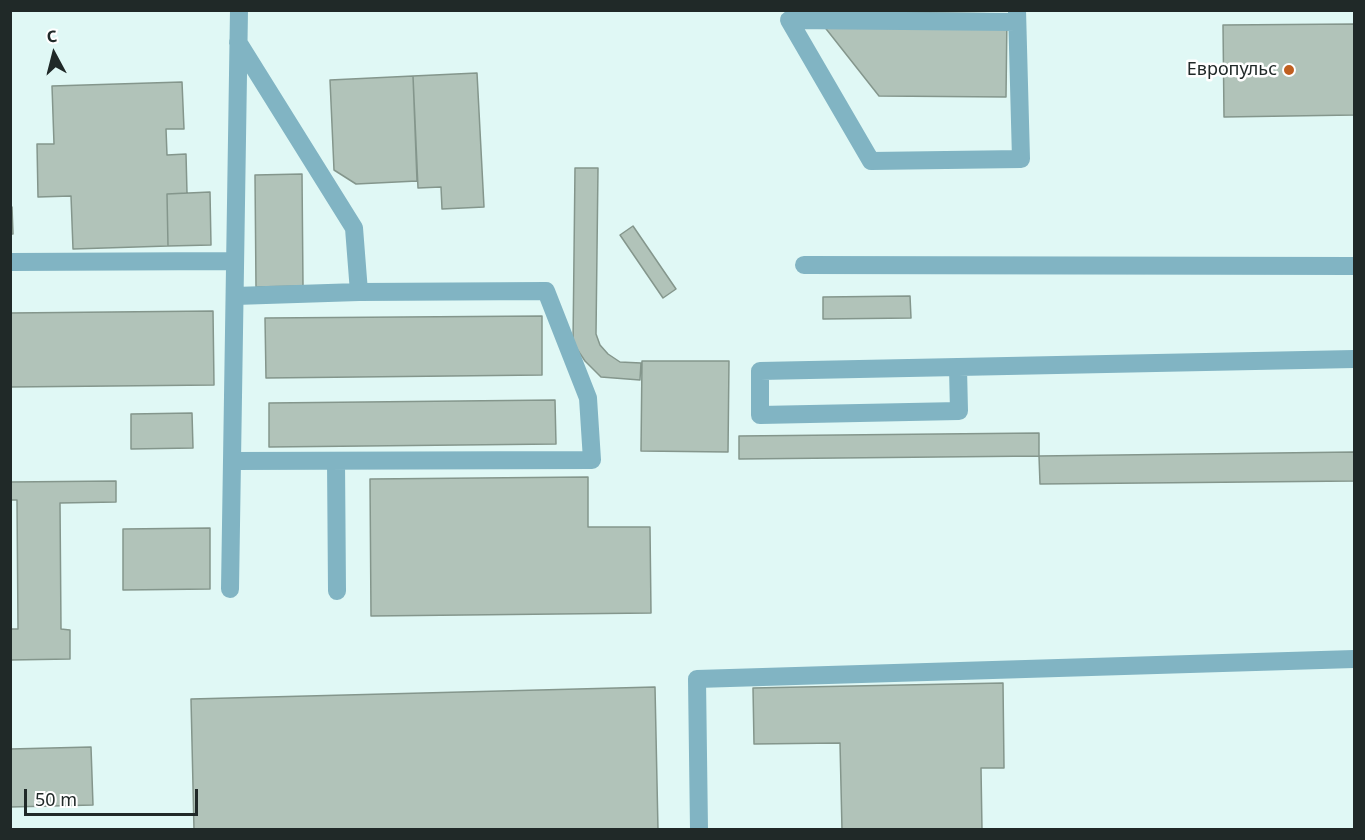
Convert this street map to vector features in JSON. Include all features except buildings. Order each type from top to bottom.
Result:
[{"type":"lane","points":[[230,590],[239,10]]},
{"type":"lane","points":[[1017,16],[1021,159],[871,161],[789,20],[1017,16]]},
{"type":"lane","points":[[238,42],[354,228],[359,292]]},
{"type":"lane","points":[[10,262],[235,261]]},
{"type":"lane","points":[[804,265],[1354,266]]},
{"type":"lane","points":[[232,461],[592,460],[588,398],[546,291],[359,292],[235,296]]},
{"type":"lane","points":[[958,368],[959,411],[760,415],[759,371],[1354,359]]},
{"type":"lane","points":[[336,461],[337,591]]},
{"type":"lane","points":[[699,830],[697,679],[1354,660]]},
{"type":"place","name":"Европульс","points":[[1289,70]]}]
